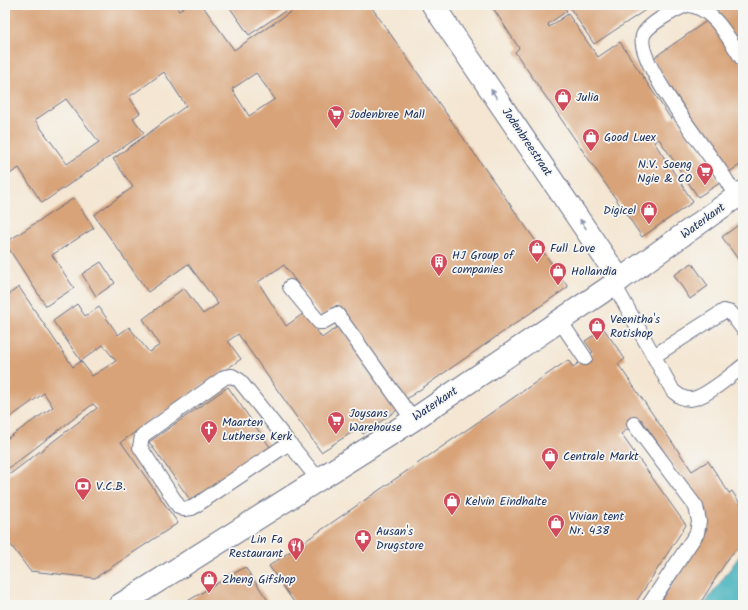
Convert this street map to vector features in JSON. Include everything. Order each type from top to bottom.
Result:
[{"type":"main road","name":"Jodenbreestraat","points":[[433,5],[617,282]]},
{"type":"main road","name":"Waterkant","points":[[120,605],[413,420],[741,198]]},
{"type":"lane","points":[[687,5],[676,9],[645,30],[642,36],[642,45],[645,56],[667,93],[741,198]]},
{"type":"lane","points":[[690,5],[700,7],[710,14],[743,60]]},
{"type":"lane","points":[[617,282],[673,391],[681,397],[690,399],[700,397],[743,366]]},
{"type":"lane","points":[[290,287],[319,322],[323,322],[337,314],[413,420]]},
{"type":"lane","points":[[654,356],[724,312],[731,313],[743,330]]},
{"type":"lane","points":[[560,321],[585,358]]},
{"type":"lane","points":[[289,442],[192,508],[184,510],[179,507],[140,447],[142,436],[225,377],[232,376],[239,380],[289,442],[318,479]]},
{"type":"lane","points":[[634,424],[696,507],[699,521],[697,533],[649,605]]},
{"type":"water","points":[[743,551],[743,605],[704,605]]},
{"type":"building","points":[[5,5],[175,5],[179,11],[186,5],[202,5],[234,50],[301,5],[370,5],[568,287],[405,400],[337,305],[321,316],[284,265],[258,282],[286,326],[304,313],[322,338],[340,325],[400,408],[363,434],[359,428],[321,452],[238,334],[228,341],[241,359],[121,442],[178,523],[95,578],[30,571],[5,537],[5,478],[97,408],[93,404],[9,468],[5,462],[5,440],[53,407],[44,393],[5,421],[5,297],[19,287],[73,367],[81,361],[53,321],[77,304],[85,316],[99,307],[118,335],[129,327],[149,352],[160,345],[143,319],[184,288],[203,314],[218,304],[188,264],[148,292],[94,215],[133,187],[113,159],[186,106],[164,72],[129,97],[140,113],[133,118],[144,133],[42,203],[19,168],[5,177]],"holes":[[[256,73],[275,99],[249,116],[232,89]],[[66,99],[99,142],[67,164],[35,120]],[[103,345],[116,361],[92,376],[81,361]]]},
{"type":"building","points":[[228,5],[294,5],[249,35]]},
{"type":"building","points":[[491,5],[563,5],[567,11],[548,24],[549,27],[568,14],[598,57],[620,42],[671,119],[675,116],[720,183],[698,197],[659,139],[654,142],[693,202],[642,237],[515,52],[519,48]]},
{"type":"building","points":[[568,5],[653,5],[594,44]]},
{"type":"building","points":[[707,5],[743,5],[743,56]]},
{"type":"building","points":[[711,18],[743,65],[743,163],[729,172],[702,133],[697,137],[681,113],[686,110],[652,59]]},
{"type":"building","points":[[74,198],[94,228],[52,255],[74,288],[46,306],[5,243]]},
{"type":"building","points":[[741,223],[743,225],[743,266],[722,237]]},
{"type":"building","points":[[101,262],[115,283],[96,296],[82,274]]},
{"type":"building","points":[[692,263],[708,286],[690,299],[674,275]]},
{"type":"building","name":"Centrale Markt","points":[[604,329],[625,359],[618,364],[692,471],[708,461],[729,493],[732,491],[743,508],[742,543],[729,557],[699,605],[659,605],[707,529],[698,515],[705,510],[641,419],[621,434],[686,525],[634,605],[296,605],[269,566],[568,360],[573,367],[593,352],[585,341]]},
{"type":"building","name":"Maarten Lutherse Kerk","points":[[228,387],[270,447],[191,501],[149,442]]},
{"type":"building","points":[[245,567],[271,605],[181,605],[218,583]]},
{"type":"place","name":"Julia","points":[[563,112]]},
{"type":"place","name":"Jodenbree Mall","points":[[336,129]]},
{"type":"place","name":"Good Luex","points":[[591,152]]},
{"type":"place","name":"N.V. Soeng Ngie & CO","points":[[705,186]]},
{"type":"place","name":"Digicel","points":[[649,225]]},
{"type":"place","name":"Full Love","points":[[537,263]]},
{"type":"place","name":"HJ Group of companies","points":[[439,277]]},
{"type":"place","name":"Hollandia","points":[[558,286]]},
{"type":"place","name":"Veenitha's Rotishop","points":[[597,341]]},
{"type":"place","name":"Joysans Warehouse","points":[[336,435]]},
{"type":"place","name":"Maarten Lutherse Kerk","points":[[209,444]]},
{"type":"place","name":"Centrale Markt","points":[[550,471]]},
{"type":"place","name":"V.C.B.","points":[[83,501]]},
{"type":"place","name":"Kelvin Eindhalte","points":[[452,516]]},
{"type":"place","name":"Vivian tent Nr. 438","points":[[556,538]]},
{"type":"place","name":"Ausan's Drugstore","points":[[363,553]]},
{"type":"place","name":"Lin Fa Restaurant","points":[[296,561]]},
{"type":"place","name":"Zheng Gifshop","points":[[209,594]]}]
